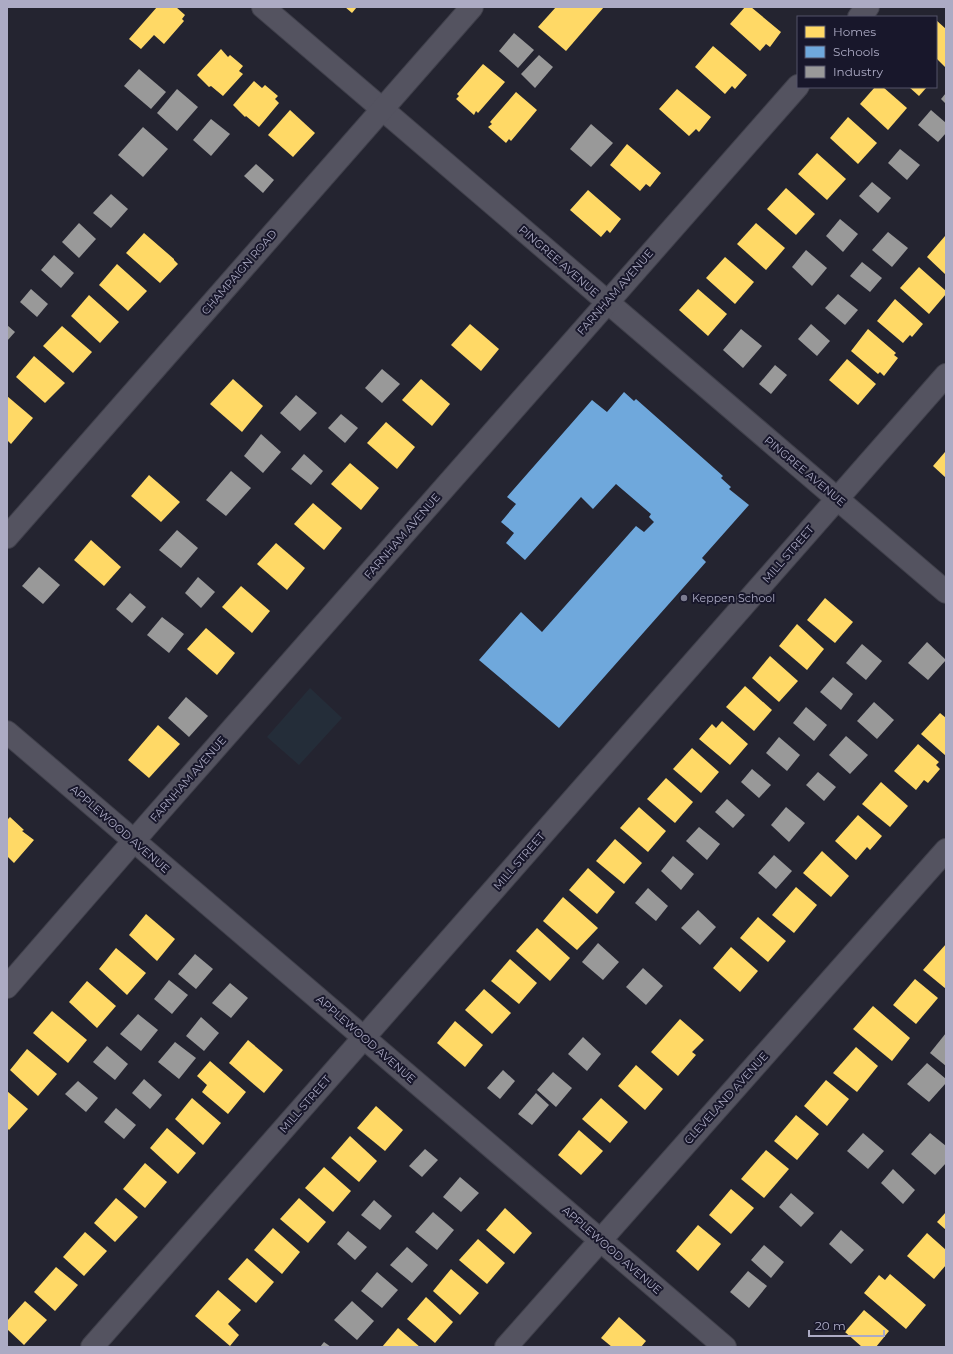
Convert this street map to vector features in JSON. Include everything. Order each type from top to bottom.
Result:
[{"type":"street","name":"PINGREE AVENUE","points":[[263,7],[946,592]]},
{"type":"street","name":"CHAMPAIGN ROAD","points":[[7,537],[472,7]]},
{"type":"street","points":[[860,16],[868,7]]},
{"type":"street","name":"FARNHAM AVENUE","points":[[7,987],[797,87]]},
{"type":"street","name":"MILL STREET","points":[[92,1347],[946,375]]},
{"type":"street","name":"APPLEWOOD AVENUE","points":[[7,732],[725,1347]]},
{"type":"street","name":"CLEVELAND AVENUE","points":[[506,1347],[946,850]]},
{"type":"shaded area","points":[[310,688],[342,718],[299,765],[267,737]]},
{"type":"building: Homes","points":[[157,7],[176,7],[185,15],[182,19],[184,21],[164,44],[154,35],[141,49],[129,39]]},
{"type":"building: Homes","points":[[345,7],[357,7],[352,13]]},
{"type":"building: Homes","points":[[556,7],[604,7],[566,51],[538,27]]},
{"type":"building: Homes","points":[[745,7],[751,7],[781,32],[770,47],[766,44],[760,51],[730,24]]},
{"type":"building: Homes","points":[[937,21],[946,29],[945,67],[937,59]]},
{"type":"building: Homes","points":[[713,46],[747,75],[735,89],[732,86],[725,94],[695,67]]},
{"type":"building: Homes","points":[[221,49],[228,57],[230,55],[243,66],[239,71],[243,74],[223,96],[211,86],[209,87],[197,75]]},
{"type":"building: Homes","points":[[483,64],[505,82],[478,113],[476,111],[474,115],[456,99],[459,96],[457,94]]},
{"type":"building: Homes","points":[[254,81],[262,88],[265,85],[278,96],[275,99],[279,103],[259,127],[246,116],[245,117],[233,105]]},
{"type":"building: Homes","points":[[874,88],[884,88],[907,108],[888,130],[860,104]]},
{"type":"building: Homes","points":[[910,88],[926,88],[919,96]]},
{"type":"building: Homes","points":[[677,89],[711,117],[699,132],[696,129],[689,136],[659,109]]},
{"type":"building: Homes","points":[[516,92],[537,110],[511,141],[509,139],[506,143],[488,127],[492,124],[490,122]]},
{"type":"building: Homes","points":[[290,110],[315,133],[293,157],[268,135]]},
{"type":"building: Homes","points":[[848,117],[877,143],[858,164],[830,138]]},
{"type":"building: Homes","points":[[627,144],[661,173],[650,187],[646,184],[640,191],[610,165]]},
{"type":"building: Homes","points":[[817,153],[846,179],[827,200],[798,174]]},
{"type":"building: Homes","points":[[786,188],[815,214],[796,235],[767,209]]},
{"type":"building: Homes","points":[[588,190],[621,219],[610,233],[607,230],[601,237],[570,210]]},
{"type":"building: Homes","points":[[756,223],[785,248],[766,270],[737,244]]},
{"type":"building: Homes","points":[[144,233],[178,264],[160,283],[126,253]]},
{"type":"building: Homes","points":[[945,236],[946,237],[946,275],[927,257]]},
{"type":"building: Homes","points":[[725,257],[754,282],[735,304],[706,278]]},
{"type":"building: Homes","points":[[117,264],[147,291],[128,311],[99,285]]},
{"type":"building: Homes","points":[[919,267],[946,291],[946,294],[929,314],[900,288]]},
{"type":"building: Homes","points":[[698,289],[727,314],[708,336],[679,310]]},
{"type":"building: Homes","points":[[89,295],[119,322],[100,343],[71,316]]},
{"type":"building: Homes","points":[[895,299],[923,324],[912,337],[910,335],[903,343],[877,321]]},
{"type":"building: Homes","points":[[470,324],[499,349],[481,371],[451,345]]},
{"type":"building: Homes","points":[[62,326],[92,352],[73,373],[43,346]]},
{"type":"building: Homes","points":[[868,329],[896,353],[894,355],[898,358],[884,376],[880,372],[878,374],[851,351]]},
{"type":"building: Homes","points":[[34,356],[65,383],[45,403],[16,377]]},
{"type":"building: Homes","points":[[847,359],[876,384],[858,405],[829,380]]},
{"type":"building: Homes","points":[[233,379],[263,406],[242,432],[210,404]]},
{"type":"building: Homes","points":[[421,379],[450,404],[432,426],[402,400]]},
{"type":"building: Homes","points":[[7,396],[33,418],[11,444],[7,440]]},
{"type":"building: Homes","points":[[386,422],[415,447],[397,469],[367,443]]},
{"type":"building: Homes","points":[[946,452],[946,478],[933,466]]},
{"type":"building: Homes","points":[[350,463],[379,488],[361,510],[331,484]]},
{"type":"building: Homes","points":[[149,475],[180,502],[161,522],[131,496]]},
{"type":"building: Homes","points":[[313,503],[342,528],[324,550],[294,524]]},
{"type":"building: Homes","points":[[91,540],[121,567],[104,586],[74,560]]},
{"type":"building: Homes","points":[[276,543],[305,568],[287,590],[257,564]]},
{"type":"building: Homes","points":[[241,586],[270,611],[252,633],[222,607]]},
{"type":"building: Homes","points":[[825,598],[853,622],[835,643],[807,620]]},
{"type":"building: Homes","points":[[797,624],[824,649],[807,670],[779,646]]},
{"type":"building: Homes","points":[[206,628],[235,653],[217,675],[187,649]]},
{"type":"building: Homes","points":[[770,656],[798,681],[779,702],[752,678]]},
{"type":"building: Homes","points":[[745,686],[772,710],[754,731],[726,707]]},
{"type":"building: Homes","points":[[940,713],[946,718],[946,756],[921,734]]},
{"type":"building: Homes","points":[[722,721],[748,744],[730,765],[699,739],[712,724],[716,728]]},
{"type":"building: Homes","points":[[158,725],[180,744],[149,778],[128,760]]},
{"type":"building: Homes","points":[[918,744],[939,762],[936,765],[940,769],[928,783],[924,780],[916,790],[894,771]]},
{"type":"building: Homes","points":[[692,748],[719,772],[701,793],[673,769]]},
{"type":"building: Homes","points":[[666,778],[693,802],[675,823],[647,799]]},
{"type":"building: Homes","points":[[881,782],[908,806],[890,827],[862,804]]},
{"type":"building: Homes","points":[[639,807],[666,831],[648,852],[620,828]]},
{"type":"building: Homes","points":[[858,815],[882,836],[870,850],[867,847],[856,860],[835,841]]},
{"type":"building: Homes","points":[[10,817],[24,830],[22,831],[34,840],[14,863],[7,856],[7,820]]},
{"type":"building: Homes","points":[[615,839],[642,863],[624,884],[596,861]]},
{"type":"building: Homes","points":[[822,851],[849,876],[831,897],[803,873]]},
{"type":"building: Homes","points":[[588,868],[615,892],[597,914],[569,890]]},
{"type":"building: Homes","points":[[796,887],[817,905],[794,933],[772,915]]},
{"type":"building: Homes","points":[[563,897],[598,928],[577,950],[543,921]]},
{"type":"building: Homes","points":[[146,914],[175,939],[157,961],[129,935]]},
{"type":"building: Homes","points":[[758,917],[786,941],[768,962],[740,938]]},
{"type":"building: Homes","points":[[537,928],[570,958],[550,981],[516,951]]},
{"type":"building: Homes","points":[[946,944],[946,989],[923,970]]},
{"type":"building: Homes","points":[[731,947],[758,971],[740,992],[713,968]]},
{"type":"building: Homes","points":[[116,948],[146,973],[127,995],[99,969]]},
{"type":"building: Homes","points":[[510,959],[537,983],[519,1004],[491,981]]},
{"type":"building: Homes","points":[[915,979],[938,998],[916,1024],[893,1005]]},
{"type":"building: Homes","points":[[87,981],[116,1006],[97,1028],[69,1002]]},
{"type":"building: Homes","points":[[484,989],[511,1013],[492,1034],[465,1010]]},
{"type":"building: Homes","points":[[873,1006],[910,1038],[892,1061],[853,1029]]},
{"type":"building: Homes","points":[[52,1011],[87,1040],[68,1063],[33,1033]]},
{"type":"building: Homes","points":[[680,1019],[704,1040],[692,1052],[696,1055],[678,1076],[651,1052]]},
{"type":"building: Homes","points":[[455,1021],[483,1045],[465,1067],[437,1043]]},
{"type":"building: Homes","points":[[248,1040],[283,1070],[264,1093],[229,1063]]},
{"type":"building: Homes","points":[[856,1047],[878,1066],[857,1092],[833,1073]]},
{"type":"building: Homes","points":[[27,1049],[57,1074],[38,1096],[10,1070]]},
{"type":"building: Homes","points":[[210,1061],[246,1092],[228,1114],[202,1092],[207,1085],[197,1076]]},
{"type":"building: Homes","points":[[636,1065],[663,1089],[645,1110],[618,1086]]},
{"type":"building: Homes","points":[[826,1080],[849,1099],[827,1126],[804,1106]]},
{"type":"building: Homes","points":[[7,1091],[28,1109],[9,1130],[7,1128]]},
{"type":"building: Homes","points":[[192,1098],[221,1123],[203,1145],[175,1119]]},
{"type":"building: Homes","points":[[601,1098],[628,1122],[610,1143],[582,1119]]},
{"type":"building: Homes","points":[[376,1106],[403,1130],[385,1151],[357,1128]]},
{"type":"building: Homes","points":[[796,1115],[819,1134],[797,1160],[774,1141]]},
{"type":"building: Homes","points":[[167,1128],[196,1153],[178,1174],[150,1148]]},
{"type":"building: Homes","points":[[579,1130],[603,1151],[581,1175],[558,1155]]},
{"type":"building: Homes","points":[[350,1136],[377,1161],[359,1182],[331,1158]]},
{"type":"building: Homes","points":[[766,1150],[789,1169],[764,1198],[741,1179]]},
{"type":"building: Homes","points":[[145,1163],[167,1182],[145,1208],[123,1189]]},
{"type":"building: Homes","points":[[324,1167],[351,1191],[333,1212],[305,1188]]},
{"type":"building: Homes","points":[[731,1189],[754,1208],[731,1234],[709,1215]]},
{"type":"building: Homes","points":[[116,1198],[138,1217],[115,1242],[94,1223]]},
{"type":"building: Homes","points":[[299,1198],[326,1222],[308,1243],[280,1219]]},
{"type":"building: Homes","points":[[505,1208],[532,1233],[514,1254],[486,1230]]},
{"type":"building: Homes","points":[[946,1212],[946,1230],[937,1222]]},
{"type":"building: Homes","points":[[698,1225],[721,1244],[698,1271],[676,1251]]},
{"type":"building: Homes","points":[[273,1228],[300,1252],[282,1274],[254,1250]]},
{"type":"building: Homes","points":[[85,1232],[107,1251],[84,1276],[63,1257]]},
{"type":"building: Homes","points":[[927,1233],[946,1250],[946,1265],[934,1279],[907,1256]]},
{"type":"building: Homes","points":[[478,1239],[505,1263],[487,1284],[459,1260]]},
{"type":"building: Homes","points":[[247,1258],[274,1282],[256,1303],[228,1279]]},
{"type":"building: Homes","points":[[56,1267],[78,1285],[55,1311],[34,1292]]},
{"type":"building: Homes","points":[[451,1269],[479,1293],[460,1315],[433,1291]]},
{"type":"building: Homes","points":[[890,1274],[926,1305],[906,1329],[864,1293],[879,1275],[885,1280]]},
{"type":"building: Homes","points":[[218,1290],[241,1310],[228,1324],[239,1335],[230,1346],[195,1316]]},
{"type":"building: Homes","points":[[426,1297],[453,1322],[435,1343],[407,1319]]},
{"type":"building: Homes","points":[[25,1301],[47,1320],[24,1345],[7,1329],[7,1321]]},
{"type":"building: Homes","points":[[864,1310],[889,1331],[876,1347],[862,1347],[845,1332]]},
{"type":"building: Homes","points":[[619,1317],[646,1341],[641,1347],[612,1347],[601,1338]]},
{"type":"building: Homes","points":[[398,1328],[420,1347],[382,1347]]},
{"type":"building: Schools","name":"Keppen School","points":[[624,392],[634,401],[636,399],[723,476],[721,478],[731,487],[729,489],[749,505],[702,558],[706,562],[559,728],[479,660],[521,612],[542,632],[636,526],[644,532],[654,522],[649,517],[651,514],[616,484],[593,509],[581,497],[525,560],[506,543],[514,533],[501,522],[516,504],[507,497],[592,400],[607,412]]},
{"type":"building: Industry","points":[[514,33],[534,50],[518,68],[499,51]]},
{"type":"building: Industry","points":[[539,55],[553,67],[535,88],[521,74]]},
{"type":"building: Industry","points":[[139,69],[166,92],[151,109],[124,86]]},
{"type":"building: Industry","points":[[177,89],[198,107],[177,131],[157,113]]},
{"type":"building: Industry","points":[[946,93],[946,104],[941,99]]},
{"type":"building: Industry","points":[[931,110],[946,123],[946,133],[938,142],[918,125]]},
{"type":"building: Industry","points":[[211,119],[230,134],[211,156],[193,140]]},
{"type":"building: Industry","points":[[591,124],[613,143],[591,167],[570,149]]},
{"type":"building: Industry","points":[[143,127],[168,149],[143,177],[118,155]]},
{"type":"building: Industry","points":[[900,149],[920,165],[907,180],[888,163]]},
{"type":"building: Industry","points":[[256,164],[274,180],[263,193],[244,176]]},
{"type":"building: Industry","points":[[872,182],[891,198],[878,213],[859,196]]},
{"type":"building: Industry","points":[[111,194],[128,209],[111,228],[93,213]]},
{"type":"building: Industry","points":[[840,219],[858,234],[843,252],[826,236]]},
{"type":"building: Industry","points":[[79,223],[96,239],[79,258],[62,242]]},
{"type":"building: Industry","points":[[888,232],[908,248],[892,267],[872,250]]},
{"type":"building: Industry","points":[[806,250],[827,268],[812,286],[792,267]]},
{"type":"building: Industry","points":[[54,255],[74,273],[61,288],[41,270]]},
{"type":"building: Industry","points":[[862,262],[882,278],[870,292],[850,276]]},
{"type":"building: Industry","points":[[31,289],[48,304],[37,317],[20,302]]},
{"type":"building: Industry","points":[[838,294],[858,310],[845,325],[825,308]]},
{"type":"building: Industry","points":[[811,324],[830,341],[817,356],[798,339]]},
{"type":"building: Industry","points":[[7,325],[15,332],[7,341]]},
{"type":"building: Industry","points":[[741,329],[762,346],[743,368],[723,350]]},
{"type":"building: Industry","points":[[775,365],[787,375],[771,394],[759,384]]},
{"type":"building: Industry","points":[[382,369],[400,384],[382,403],[365,388]]},
{"type":"building: Industry","points":[[296,395],[317,413],[300,431],[280,413]]},
{"type":"building: Industry","points":[[341,414],[358,428],[345,443],[328,428]]},
{"type":"building: Industry","points":[[261,434],[281,452],[263,473],[244,456]]},
{"type":"building: Industry","points":[[304,454],[323,471],[311,485],[291,469]]},
{"type":"building: Industry","points":[[231,471],[251,488],[226,516],[206,500]]},
{"type":"building: Industry","points":[[177,530],[198,548],[181,568],[159,550]]},
{"type":"building: Industry","points":[[39,567],[60,585],[43,604],[22,586]]},
{"type":"building: Industry","points":[[198,577],[215,592],[201,608],[185,593]]},
{"type":"building: Industry","points":[[130,593],[146,607],[132,623],[116,609]]},
{"type":"building: Industry","points":[[162,617],[184,634],[169,653],[147,635]]},
{"type":"building: Industry","points":[[927,642],[946,660],[928,680],[908,663]]},
{"type":"building: Industry","points":[[862,644],[882,661],[866,680],[846,663]]},
{"type":"building: Industry","points":[[833,677],[853,694],[841,710],[820,692]]},
{"type":"building: Industry","points":[[186,697],[208,716],[189,737],[168,718]]},
{"type":"building: Industry","points":[[874,702],[894,720],[877,739],[857,721]]},
{"type":"building: Industry","points":[[806,707],[827,725],[814,741],[793,723]]},
{"type":"building: Industry","points":[[846,736],[868,755],[850,774],[829,755]]},
{"type":"building: Industry","points":[[779,737],[800,755],[787,771],[766,753]]},
{"type":"building: Industry","points":[[752,769],[771,785],[759,798],[741,782]]},
{"type":"building: Industry","points":[[818,772],[836,787],[824,801],[806,785]]},
{"type":"building: Industry","points":[[727,799],[745,815],[733,828],[715,812]]},
{"type":"building: Industry","points":[[786,807],[805,823],[789,842],[771,825]]},
{"type":"building: Industry","points":[[699,827],[720,844],[707,860],[686,841]]},
{"type":"building: Industry","points":[[774,855],[792,871],[776,889],[758,873]]},
{"type":"building: Industry","points":[[673,856],[694,874],[681,890],[661,871]]},
{"type":"building: Industry","points":[[648,888],[668,906],[656,921],[635,903]]},
{"type":"building: Industry","points":[[698,910],[716,927],[700,945],[681,928]]},
{"type":"building: Industry","points":[[598,943],[619,962],[603,980],[582,962]]},
{"type":"building: Industry","points":[[195,954],[213,969],[196,989],[178,974]]},
{"type":"building: Industry","points":[[643,968],[663,986],[646,1005],[626,987]]},
{"type":"building: Industry","points":[[169,980],[188,995],[172,1014],[154,999]]},
{"type":"building: Industry","points":[[230,983],[248,998],[231,1018],[212,1003]]},
{"type":"building: Industry","points":[[138,1014],[158,1030],[141,1051],[120,1034]]},
{"type":"building: Industry","points":[[201,1017],[219,1033],[204,1051],[186,1036]]},
{"type":"building: Industry","points":[[946,1033],[946,1066],[930,1053]]},
{"type":"building: Industry","points":[[583,1037],[601,1054],[587,1071],[568,1054]]},
{"type":"building: Industry","points":[[175,1042],[196,1058],[179,1079],[158,1062]]},
{"type":"building: Industry","points":[[107,1046],[128,1064],[115,1080],[93,1062]]},
{"type":"building: Industry","points":[[927,1063],[946,1079],[946,1083],[929,1102],[907,1084]]},
{"type":"building: Industry","points":[[503,1070],[515,1081],[500,1099],[487,1088]]},
{"type":"building: Industry","points":[[553,1072],[572,1088],[556,1107],[537,1090]]},
{"type":"building: Industry","points":[[144,1079],[162,1095],[150,1109],[132,1093]]},
{"type":"building: Industry","points":[[78,1081],[98,1098],[86,1112],[65,1094]]},
{"type":"building: Industry","points":[[536,1093],[549,1105],[532,1125],[518,1114]]},
{"type":"building: Industry","points":[[116,1108],[136,1125],[124,1139],[104,1122]]},
{"type":"building: Industry","points":[[863,1133],[884,1151],[868,1169],[847,1151]]},
{"type":"building: Industry","points":[[930,1133],[946,1146],[946,1163],[935,1175],[911,1154]]},
{"type":"building: Industry","points":[[425,1149],[438,1160],[422,1177],[409,1166]]},
{"type":"building: Industry","points":[[893,1169],[915,1190],[903,1204],[881,1183]]},
{"type":"building: Industry","points":[[460,1177],[479,1193],[461,1212],[443,1197]]},
{"type":"building: Industry","points":[[791,1193],[814,1213],[801,1227],[779,1207]]},
{"type":"building: Industry","points":[[374,1200],[392,1216],[380,1230],[361,1215]]},
{"type":"building: Industry","points":[[433,1212],[454,1230],[437,1250],[415,1232]]},
{"type":"building: Industry","points":[[841,1230],[864,1250],[851,1264],[829,1244]]},
{"type":"building: Industry","points":[[348,1231],[367,1247],[355,1260],[337,1244]]},
{"type":"building: Industry","points":[[764,1245],[784,1262],[771,1278],[751,1260]]},
{"type":"building: Industry","points":[[407,1247],[428,1265],[412,1283],[390,1265]]},
{"type":"building: Industry","points":[[748,1271],[767,1286],[749,1308],[730,1292]]},
{"type":"building: Industry","points":[[377,1272],[398,1290],[382,1308],[361,1291]]},
{"type":"building: Industry","points":[[352,1301],[374,1321],[357,1340],[334,1320]]},
{"type":"building: Industry","points":[[324,1342],[331,1347],[320,1347]]},
{"type":"place","name":"Keppen School","points":[[684,598]]}]
